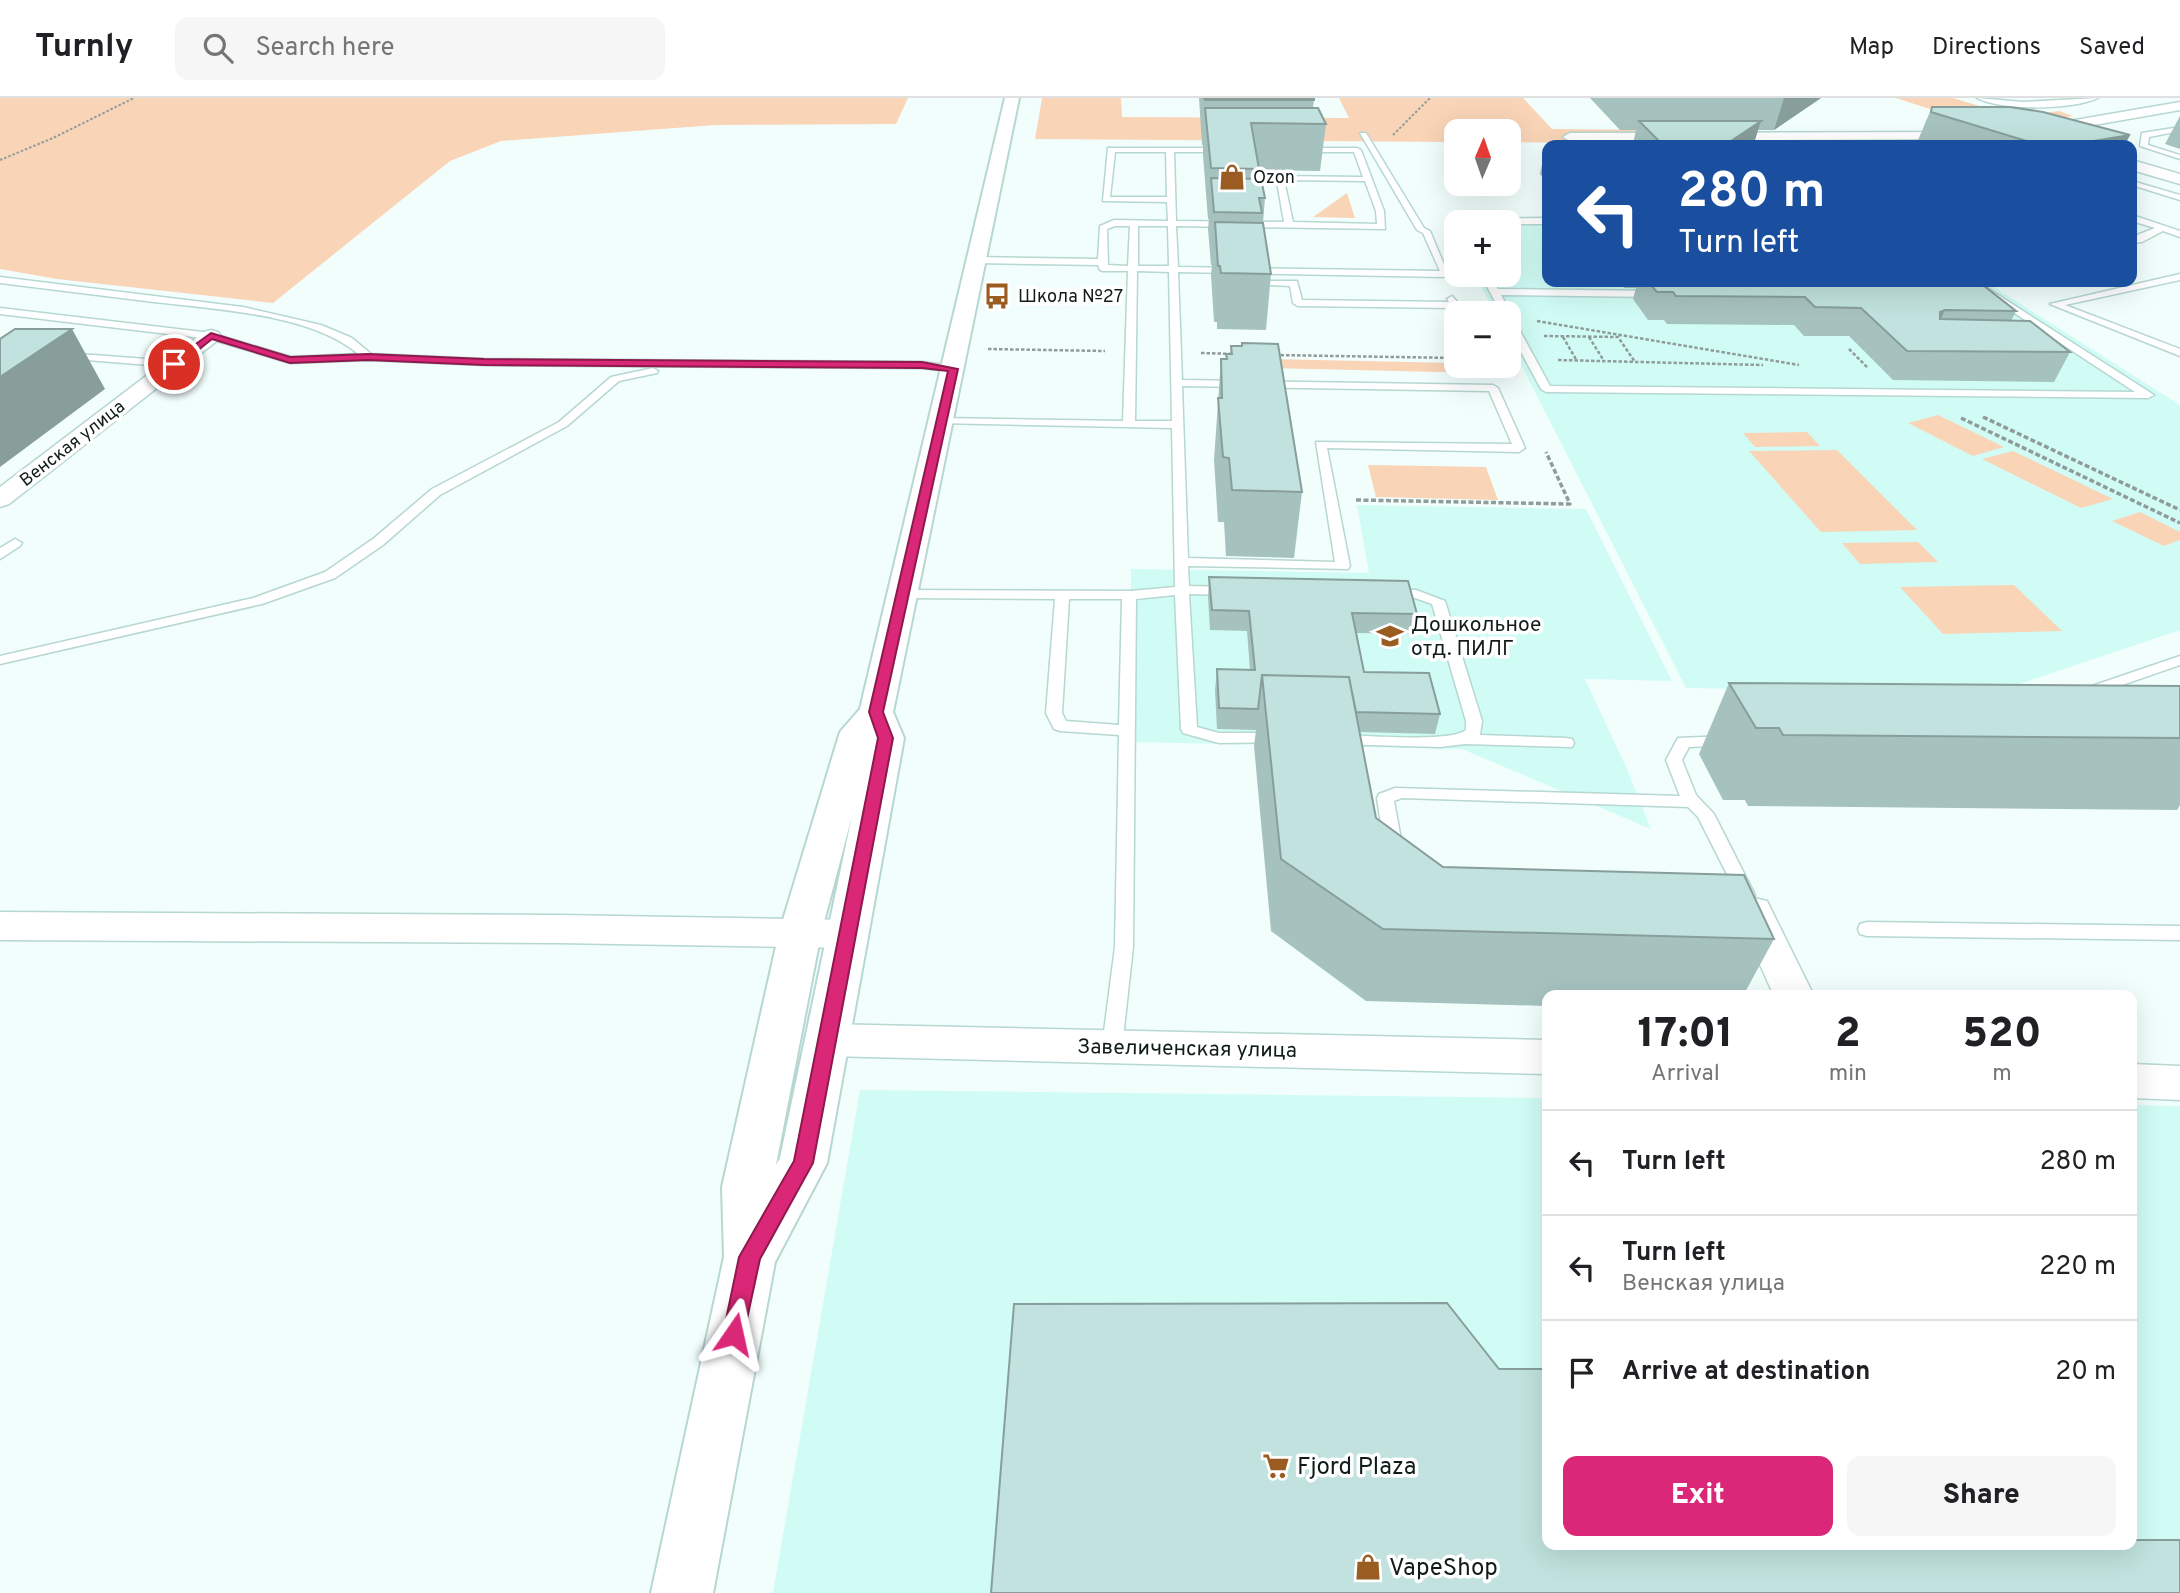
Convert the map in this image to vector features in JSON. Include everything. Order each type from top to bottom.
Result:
[{"type":"street","points":[[682,1593],[750,1257],[747,1188],[800,933],[857,732],[876,712],[1012,98]]},
{"type":"street","points":[[2055,140],[2047,136],[2052,128],[2180,106]]},
{"type":"street","points":[[2075,140],[2078,132],[2180,114]]},
{"type":"street","points":[[2091,120],[2109,125]]},
{"type":"street","points":[[1656,140],[1985,136]]},
{"type":"street","points":[[2137,157],[2180,170]]},
{"type":"street","points":[[2137,166],[2180,179]]},
{"type":"street","name":"Венская улица","points":[[0,499],[211,335]]},
{"type":"street","points":[[750,1257],[803,1163],[886,738],[876,712]]},
{"type":"street","points":[[0,926],[544,929],[848,934]]},
{"type":"street","points":[[1753,928],[1790,990]]},
{"type":"street","name":"Завеличенская улица","points":[[827,1040],[1542,1056]]},
{"type":"street","points":[[2137,1081],[2180,1083]]},
{"type":"lane","points":[[1980,98],[2035,105],[2095,98]]},
{"type":"lane","points":[[2180,129],[2145,135],[2144,146],[2180,157]]},
{"type":"lane","points":[[1290,150],[1357,150],[1380,211],[1382,227],[1114,223],[1103,228],[1103,268],[1175,275],[1443,274],[1445,272],[1426,231],[1421,230],[1363,135]]},
{"type":"lane","points":[[1171,200],[1106,199],[1111,150],[1237,150]]},
{"type":"lane","points":[[1170,150],[1181,562],[1189,729],[1198,735],[1211,737],[1292,739]]},
{"type":"lane","points":[[1289,226],[1279,178],[1368,179]]},
{"type":"lane","points":[[2137,185],[2180,198]]},
{"type":"lane","points":[[2137,220],[2180,234]]},
{"type":"lane","points":[[1521,221],[1542,221]]},
{"type":"lane","points":[[1129,425],[1134,224]]},
{"type":"lane","points":[[2137,228],[2180,225]]},
{"type":"lane","points":[[2137,240],[2162,228]]},
{"type":"lane","points":[[975,260],[1103,262]]},
{"type":"lane","points":[[1175,275],[1189,281]]},
{"type":"lane","points":[[2137,286],[2180,277]]},
{"type":"lane","points":[[0,280],[243,310],[317,327],[348,340],[368,357]]},
{"type":"lane","points":[[1268,283],[1294,283],[1298,303],[1455,305],[1452,299]]},
{"type":"lane","points":[[1491,287],[1499,301]]},
{"type":"lane","points":[[1521,341],[1546,389],[2148,396],[1980,287]]},
{"type":"lane","points":[[2134,287],[2055,304],[2180,353]]},
{"type":"lane","points":[[1494,292],[1668,294]]},
{"type":"lane","points":[[1974,295],[1992,295]]},
{"type":"lane","points":[[0,311],[211,335],[290,360],[368,357],[484,362],[922,365],[956,358]]},
{"type":"lane","points":[[2049,345],[2070,345]]},
{"type":"lane","points":[[54,355],[174,364]]},
{"type":"lane","points":[[0,660],[257,601],[330,575],[378,542],[436,492],[563,424],[615,379],[684,364]]},
{"type":"lane","points":[[1178,383],[1493,388],[1519,448],[1320,444],[1343,566],[1181,562]]},
{"type":"lane","points":[[941,421],[1178,425]]},
{"type":"lane","points":[[0,555],[15,543]]},
{"type":"lane","points":[[904,594],[1129,595],[1182,590],[1251,591]]},
{"type":"lane","points":[[1375,593],[1416,594],[1438,601],[1474,721],[1474,732],[1465,739]]},
{"type":"lane","points":[[1062,595],[1054,713],[1060,726],[1126,730]]},
{"type":"lane","points":[[1112,1046],[1124,947],[1129,595]]},
{"type":"lane","points":[[2114,705],[2094,690],[2180,660]]},
{"type":"lane","points":[[1318,739],[1440,742],[1465,739],[1566,743]]},
{"type":"lane","points":[[1745,741],[1684,743],[1674,760],[1689,798],[1705,814],[1753,928]]},
{"type":"lane","points":[[1397,863],[1385,798],[1391,794],[1415,792],[1694,802]]},
{"type":"lane","points":[[1867,929],[2180,933]]},
{"type":"path","points":[[0,160],[53,138],[134,98]]},
{"type":"path","points":[[1392,135],[1430,98]]},
{"type":"path","points":[[1531,360],[1799,365],[1535,320]]},
{"type":"path","points":[[1562,336],[1577,361]]},
{"type":"path","points":[[1521,337],[1618,337],[1635,362]]},
{"type":"path","points":[[1588,337],[1604,361]]},
{"type":"path","points":[[1849,349],[1880,381],[2180,523]]},
{"type":"path","points":[[956,358],[1129,352]]},
{"type":"path","points":[[1177,352],[1247,354]]},
{"type":"path","points":[[1275,355],[1444,358]]},
{"type":"path","points":[[1853,366],[1866,367]]},
{"type":"path","points":[[1932,393],[2180,510]]},
{"type":"path","points":[[1330,499],[1570,504],[1546,451]]},
{"type":"path","points":[[2095,482],[2110,478]]},
{"type":"shaded area","points":[[0,98],[908,98],[896,124],[715,125],[501,141],[450,161],[273,303],[57,279],[0,269]]},
{"type":"shaded area","points":[[1042,98],[1121,98],[1122,117],[1349,118],[1339,98],[1523,98],[1552,129],[1741,131],[1734,140],[1521,142],[1521,119],[1444,119],[1444,142],[1035,139]]},
{"type":"shaded area","points":[[1896,98],[1953,98],[2016,117],[2059,111],[2073,116],[1992,129]]},
{"type":"shaded area","points":[[1347,193],[1355,218],[1313,217]]},
{"type":"shaded area","points":[[1521,219],[1542,219],[1542,287],[1994,287],[2180,405],[2180,630],[1993,693],[1686,688],[1521,365],[1521,301],[1489,301],[1481,287],[1521,287]]},
{"type":"shaded area","points":[[1229,358],[1444,363],[1444,372],[1229,367]]},
{"type":"shaded area","points":[[1938,415],[2004,447],[1973,456],[1908,423]]},
{"type":"shaded area","points":[[1807,432],[1820,446],[1755,447],[1743,433]]},
{"type":"shaded area","points":[[1837,450],[1917,530],[1821,532],[1749,451]]},
{"type":"shaded area","points":[[2013,451],[2113,499],[2081,508],[1982,459]]},
{"type":"shaded area","points":[[1368,465],[1486,467],[1498,500],[1376,497]]},
{"type":"shaded area","name":"Дошкольное отд. ПИЛГ","points":[[1357,505],[1586,509],[1672,681],[1585,679],[1627,769],[1651,829],[1462,749],[1131,742],[1131,569],[1369,573]]},
{"type":"shaded area","points":[[2140,512],[2180,532],[2180,540],[2164,546],[2112,521]]},
{"type":"shaded area","points":[[1918,542],[1938,562],[1860,564],[1842,543]]},
{"type":"shaded area","points":[[2014,585],[2062,631],[1943,634],[1900,587]]},
{"type":"shaded area","points":[[860,1090],[1542,1098],[1542,1550],[2137,1550],[2137,1105],[2180,1106],[2180,1593],[773,1593]]},
{"type":"building","points":[[1204,98],[1314,98],[1314,100],[1205,100]]},
{"type":"building","points":[[1932,107],[2010,107],[2043,112],[2130,135],[2100,140],[2023,140],[1931,112]]},
{"type":"building","points":[[1205,108],[1318,108],[1326,124],[1251,123],[1259,169],[1211,168]]},
{"type":"building","points":[[1639,121],[1761,121],[1732,140],[1658,140]]},
{"type":"building","points":[[1211,178],[1261,179],[1265,198],[1259,198],[1262,213],[1214,212]]},
{"type":"building","points":[[1215,222],[1263,223],[1271,274],[1221,273],[1218,266]]},
{"type":"building","points":[[1652,287],[1985,287],[2016,311],[1945,310],[1940,312],[1940,319],[2030,321],[2070,352],[1907,351],[1861,308],[1815,307],[1805,297],[1676,296],[1673,292],[1657,292]]},
{"type":"building","points":[[15,329],[72,329],[0,377],[0,339]]},
{"type":"building","points":[[1242,343],[1278,344],[1302,492],[1232,490],[1229,458],[1223,457],[1218,398],[1222,398],[1221,359],[1227,359],[1226,354],[1232,354],[1231,346],[1242,346]]},
{"type":"building","points":[[1209,577],[1408,581],[1417,614],[1352,613],[1364,672],[1429,673],[1440,714],[1356,712],[1349,677],[1262,675],[1258,709],[1219,708],[1217,669],[1255,670],[1249,611],[1212,610]]},
{"type":"building","points":[[1262,675],[1349,677],[1376,818],[1443,867],[1744,875],[1774,939],[1383,929],[1281,859]]},
{"type":"building","points":[[1729,683],[2180,686],[2180,738],[1783,735],[1779,728],[1756,728]]},
{"type":"building","name":"Fjord Plaza","points":[[1447,1303],[1499,1369],[1542,1369],[1542,1550],[2137,1550],[2137,1540],[2180,1540],[2180,1593],[991,1593],[1014,1304]]},
{"type":"place","name":"Ozon","points":[[1232,177]]},
{"type":"place","name":"Школа №27","points":[[997,296]]},
{"type":"place","name":"Дошкольное отд. ПИЛГ","points":[[1390,636]]},
{"type":"place","name":"Fjord Plaza","points":[[1276,1466]]},
{"type":"place","name":"VapeShop","points":[[1368,1567]]},
{"type":"route","points":[[174,364],[211,335],[290,360],[368,357],[484,362],[922,365],[953,369],[876,712],[886,738],[803,1163],[750,1257],[734,1334]]}]
